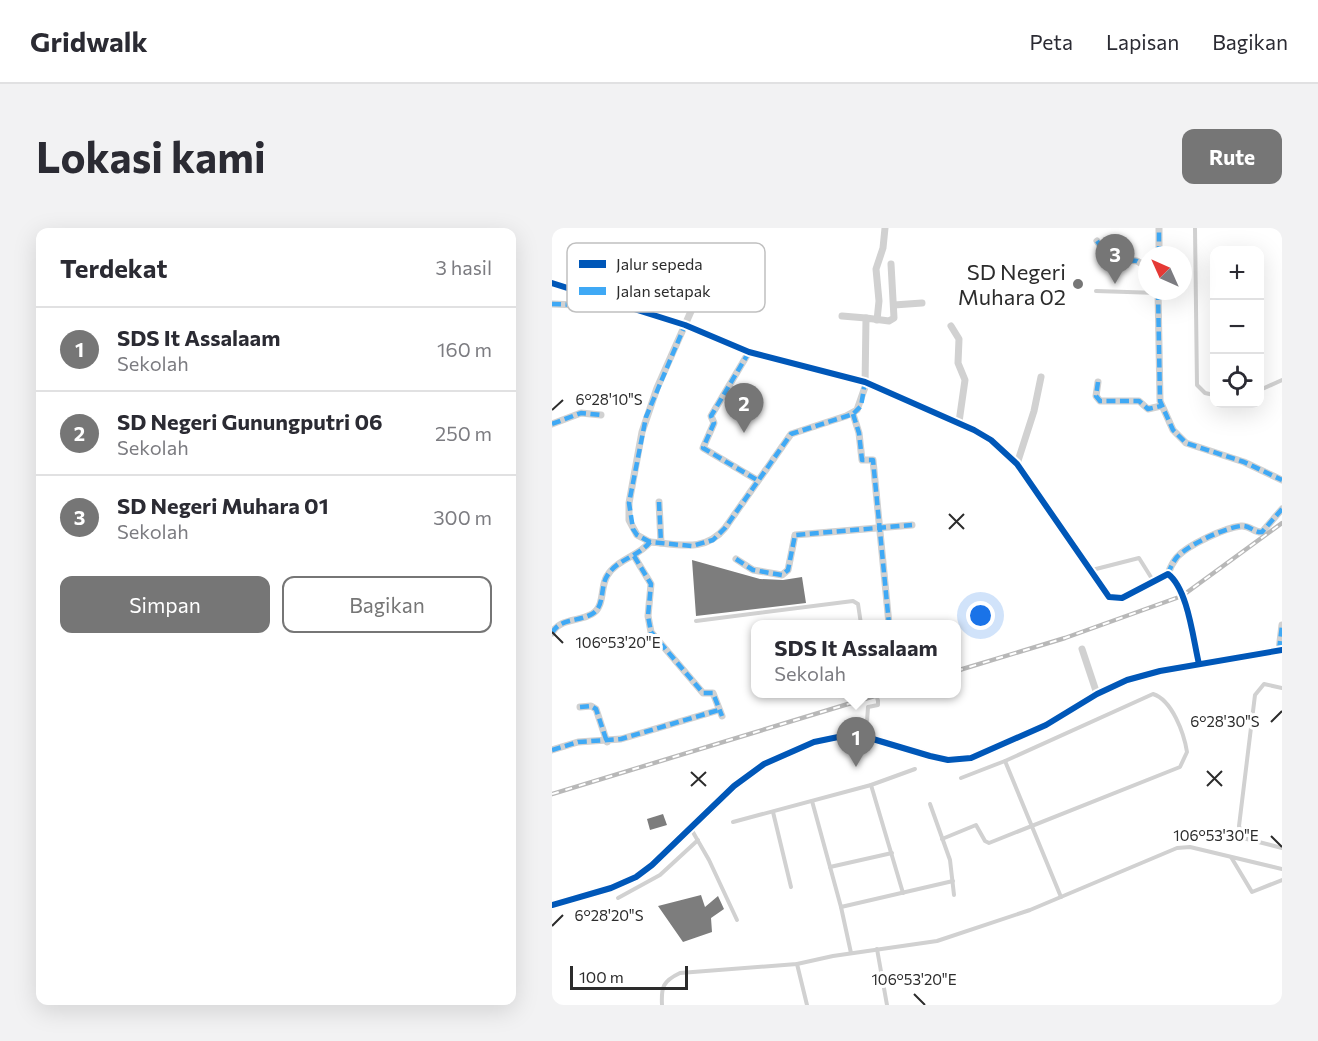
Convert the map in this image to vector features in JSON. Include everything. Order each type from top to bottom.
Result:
[{"type":"street","points":[[877,320],[879,301],[876,269],[884,248],[885,228]]},
{"type":"street","points":[[1159,228],[1159,246]]},
{"type":"street","points":[[1097,241],[1109,258],[1138,262]]},
{"type":"street","points":[[842,316],[893,320],[891,264]]},
{"type":"street","points":[[552,283],[567,287]]},
{"type":"street","points":[[1158,300],[1161,406],[1173,430],[1186,443],[1244,462],[1282,480]]},
{"type":"street","points":[[894,305],[922,303]]},
{"type":"street","points":[[552,304],[567,305]]},
{"type":"street","points":[[644,312],[685,325],[749,352],[866,381],[959,422],[991,440],[1017,464],[1092,570],[1106,594],[1115,599],[1154,583],[1168,574],[1178,556],[1191,546],[1235,527],[1248,526],[1261,532],[1282,509]]},
{"type":"street","points":[[691,312],[646,417],[629,503],[633,529],[637,535],[650,542],[692,546],[713,540],[725,528],[791,434],[853,414],[861,406],[866,381],[866,318]]},
{"type":"street","points":[[951,326],[959,339],[958,363],[965,380],[959,422]]},
{"type":"street","points":[[749,352],[711,416],[714,423],[703,448],[757,480]]},
{"type":"street","points":[[1017,464],[1034,411],[1041,377]]},
{"type":"street","points":[[1098,382],[1096,396],[1100,401],[1135,401],[1148,409],[1161,406]]},
{"type":"street","points":[[552,424],[581,413],[601,415]]},
{"type":"street","points":[[853,414],[859,433],[862,460],[873,460],[890,620]]},
{"type":"street","points":[[659,502],[661,543]]},
{"type":"street","points":[[736,559],[753,570],[783,575],[788,570],[795,535],[881,530],[912,525]]},
{"type":"street","points":[[552,632],[558,624],[595,612],[600,604],[607,575],[615,566],[634,556],[650,542]]},
{"type":"street","points":[[552,750],[578,742],[607,742],[721,713],[713,693],[703,693],[651,632],[648,616],[651,584],[634,556]]},
{"type":"street","points":[[1168,574],[1176,581],[1182,596],[1199,664]]},
{"type":"street","points":[[552,905],[612,891],[645,871],[734,786],[784,754],[828,738],[866,737],[948,760],[971,758],[1046,725],[1097,694],[1128,680],[1160,670],[1280,650],[1282,625]]},
{"type":"street","points":[[1082,649],[1097,694]]},
{"type":"street","points":[[580,707],[591,706],[596,709],[607,742]]},
{"type":"lane","points":[[1195,228],[1197,385],[1204,393],[1210,394]]},
{"type":"lane","points":[[1096,291],[1138,292]]},
{"type":"lane","points":[[1264,388],[1282,380]]},
{"type":"lane","points":[[1092,570],[1139,558],[1143,561],[1154,583]]},
{"type":"lane","points":[[696,621],[853,602],[858,604],[860,620]]},
{"type":"lane","points":[[1282,688],[1264,684],[1255,695],[1239,826],[1244,838],[1282,848]]},
{"type":"lane","points":[[942,839],[976,825],[984,840],[989,843],[1180,767],[1186,759],[1186,746],[1169,704],[1162,697],[1153,694],[1005,761],[961,778]]},
{"type":"lane","points":[[866,737],[868,707],[878,705],[877,698]]},
{"type":"lane","points":[[1005,761],[1061,897]]},
{"type":"lane","points":[[733,822],[871,785],[915,770]]},
{"type":"lane","points":[[871,785],[903,893]]},
{"type":"lane","points":[[812,801],[851,953]]},
{"type":"lane","points":[[930,804],[942,839],[953,881],[954,895]]},
{"type":"lane","points":[[772,812],[791,887]]},
{"type":"lane","points":[[690,826],[737,920]]},
{"type":"lane","points":[[618,898],[660,875],[698,840]]},
{"type":"lane","points":[[662,1005],[662,985],[665,981],[680,974],[797,964],[851,953],[937,941],[1061,897],[1177,848],[1190,847],[1282,869]]},
{"type":"lane","points":[[830,867],[892,854]]},
{"type":"lane","points":[[1231,857],[1252,892],[1282,880]]},
{"type":"lane","points":[[841,907],[953,881]]},
{"type":"lane","points":[[877,949],[887,1005]]},
{"type":"lane","points":[[797,964],[807,1005]]},
{"type":"building","points":[[692,560],[760,579],[783,580],[802,577],[806,603],[696,616]]},
{"type":"building","points":[[663,814],[667,825],[650,830],[647,819]]},
{"type":"building","points":[[701,895],[705,907],[718,896],[724,909],[711,918],[712,932],[683,942],[658,906]]},
{"type":"railway","points":[[961,669],[1065,638],[1182,596],[1282,523]]},
{"type":"railway","points":[[552,794],[868,698]]},
{"type":"marked path","points":[[1159,228],[1159,246]]},
{"type":"marked path","points":[[1097,241],[1109,258],[1138,262]]},
{"type":"marked path","points":[[1158,300],[1160,401],[1173,430],[1186,443],[1244,462],[1282,480]]},
{"type":"marked path","points":[[552,304],[567,305]]},
{"type":"marked path","points":[[650,542],[637,535],[633,529],[629,503],[646,417],[685,325]]},
{"type":"marked path","points":[[749,352],[711,416],[714,423],[703,448],[757,480]]},
{"type":"marked path","points":[[552,633],[560,625],[596,611],[601,602],[605,581],[611,570],[650,542],[692,546],[713,540],[725,528],[791,434],[853,414],[861,406],[865,382]]},
{"type":"marked path","points":[[1098,382],[1096,396],[1100,401],[1139,401],[1148,409],[1161,406]]},
{"type":"marked path","points":[[552,424],[581,413],[601,415]]},
{"type":"marked path","points":[[853,414],[859,433],[862,460],[873,460],[889,620]]},
{"type":"marked path","points":[[659,502],[661,543]]},
{"type":"marked path","points":[[1168,574],[1177,557],[1198,542],[1225,530],[1241,526],[1262,532],[1282,509]]},
{"type":"marked path","points":[[736,559],[753,570],[782,575],[788,570],[795,535],[912,525]]},
{"type":"marked path","points":[[634,556],[651,584],[648,616],[651,632],[703,693],[713,693],[722,716]]},
{"type":"marked path","points":[[1279,650],[1282,625]]},
{"type":"marked path","points":[[580,707],[591,706],[596,709],[607,742]]},
{"type":"marked path","points":[[552,750],[578,742],[621,739],[719,710]]},
{"type":"cycle path","points":[[552,283],[567,288]]},
{"type":"cycle path","points":[[644,312],[685,325],[749,352],[865,382],[974,430],[991,440],[1017,464],[1109,597],[1122,598],[1168,574],[1175,581],[1189,615],[1199,664]]},
{"type":"cycle path","points":[[552,905],[611,888],[636,877],[652,865],[734,786],[764,764],[814,742],[843,736],[866,737],[948,760],[971,758],[1046,725],[1097,694],[1127,680],[1160,671],[1282,650]]},
{"type":"place","name":"SD Negeri Muhara 02","points":[[1078,284]]},
{"type":"place","name":"SD Negeri Muhara 01","points":[[1115,284]]},
{"type":"place","name":"SD Negeri Gunungputri 06","points":[[744,433]]},
{"type":"place","name":"SDS It Assalaam","points":[[856,767]]}]
